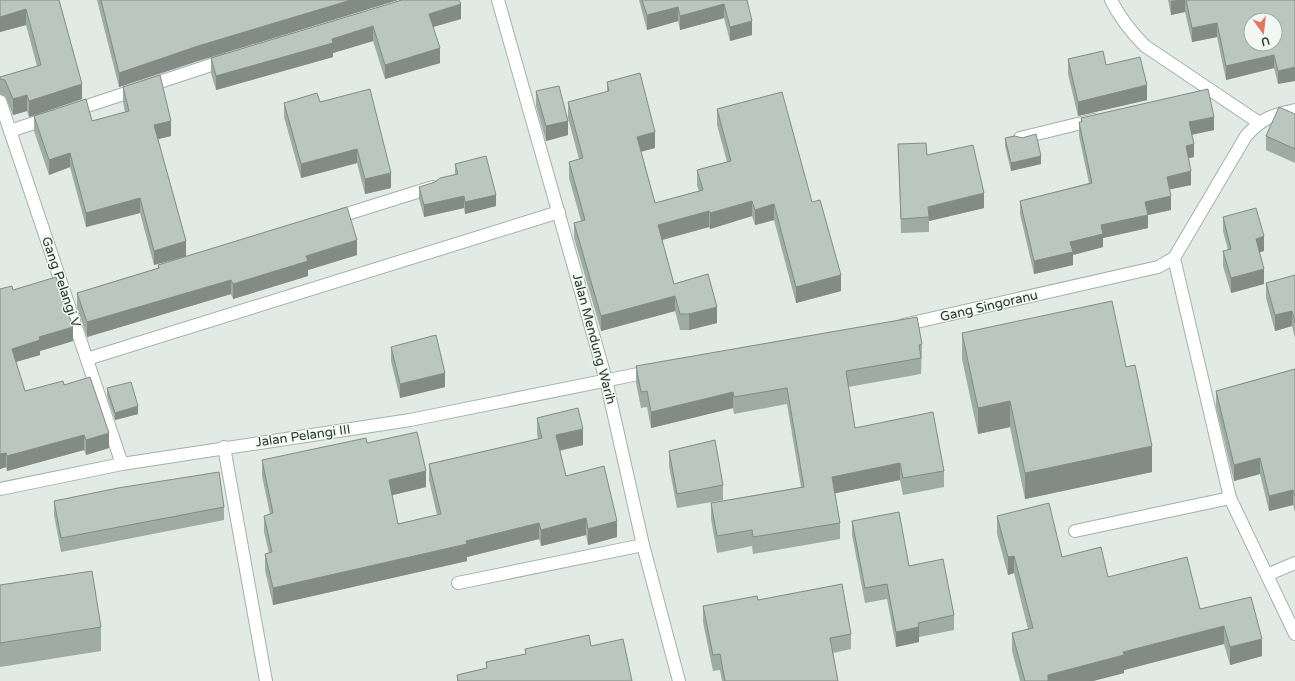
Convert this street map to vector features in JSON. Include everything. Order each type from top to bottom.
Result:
[{"type":"street","name":"Jalan Mendung Warih","points":[[498,0],[514,62],[559,212],[606,380],[643,545],[679,681]]},
{"type":"street","points":[[1111,0],[1132,33],[1145,46],[1258,122]]},
{"type":"street","points":[[10,131],[237,56]]},
{"type":"street","points":[[1197,96],[1212,92]]},
{"type":"street","name":"Gang Pelangi V","points":[[0,101],[71,299],[87,359],[122,464]]},
{"type":"street","points":[[1295,110],[1271,116],[1258,122],[1246,136],[1174,258],[1230,498],[1295,634]]},
{"type":"street","points":[[1020,138],[1105,118]]},
{"type":"street","points":[[319,222],[433,187]]},
{"type":"street","points":[[87,359],[559,212]]},
{"type":"street","name":"Gang Singoranu","points":[[894,327],[926,321],[1158,267],[1174,258]]},
{"type":"street","points":[[606,380],[668,368]]},
{"type":"street","name":"Jalan Pelangi III","points":[[0,489],[122,464],[224,447],[410,420],[606,380]]},
{"type":"street","points":[[224,447],[266,681]]},
{"type":"street","points":[[1075,531],[1230,498]]},
{"type":"street","points":[[458,583],[643,545]]},
{"type":"street","points":[[1267,575],[1295,563]]},
{"type":"building","points":[[0,0],[59,0],[82,84],[29,101],[27,95],[13,99],[5,80],[0,79],[0,77],[41,65],[26,9],[0,17]]},
{"type":"building","points":[[101,0],[351,0],[198,46],[119,73]]},
{"type":"building","points":[[402,0],[459,0],[461,4],[429,14],[440,48],[385,65],[373,26],[332,39],[333,43],[216,76],[211,58]]},
{"type":"building","points":[[642,0],[747,0],[752,21],[730,27],[724,4],[680,16],[678,7],[647,15]]},
{"type":"building","points":[[1186,0],[1295,0],[1295,67],[1278,71],[1274,55],[1226,66],[1217,23],[1192,28]]},
{"type":"building","points":[[1103,51],[1106,65],[1140,57],[1147,85],[1078,102],[1068,59]]},
{"type":"building","points":[[640,73],[655,132],[637,137],[655,203],[703,190],[697,170],[731,161],[717,109],[782,92],[812,202],[820,200],[841,275],[796,287],[774,204],[755,210],[752,201],[710,213],[709,211],[658,225],[674,284],[708,274],[717,307],[689,314],[680,314],[675,296],[601,316],[574,223],[585,220],[569,162],[583,158],[568,102],[609,91],[607,82]]},
{"type":"building","points":[[160,75],[171,121],[154,125],[186,241],[154,251],[140,198],[86,213],[70,153],[49,160],[34,116],[86,99],[92,121],[129,111],[123,87]]},
{"type":"building","points":[[559,86],[568,121],[546,126],[536,91]]},
{"type":"building","points":[[370,89],[391,173],[365,179],[357,149],[301,164],[284,103],[317,93],[320,102]]},
{"type":"building","points":[[1208,89],[1214,117],[1189,122],[1194,144],[1186,146],[1191,171],[1167,177],[1171,196],[1145,202],[1148,215],[1101,225],[1103,234],[1070,242],[1073,252],[1034,261],[1020,201],[1092,183],[1079,122],[1082,122],[1081,118]]},
{"type":"building","points":[[1279,107],[1295,114],[1295,149],[1266,136]]},
{"type":"building","points":[[1036,134],[1041,156],[1011,163],[1005,138],[1015,136],[1022,138]]},
{"type":"building","points":[[926,143],[927,155],[973,145],[984,193],[928,207],[929,217],[901,219],[898,144]]},
{"type":"building","points":[[486,156],[496,195],[465,202],[464,196],[424,205],[419,187],[435,182],[440,178],[458,174],[455,164]]},
{"type":"building","points":[[347,207],[357,240],[306,256],[308,261],[233,284],[231,280],[87,322],[77,293],[159,268],[158,265]]},
{"type":"building","points":[[1256,208],[1264,236],[1256,239],[1264,269],[1231,278],[1223,251],[1231,249],[1223,217]]},
{"type":"building","points":[[1295,275],[1295,323],[1292,311],[1275,315],[1266,283]]},
{"type":"building","points":[[56,277],[73,327],[39,337],[40,340],[12,349],[25,391],[63,381],[64,385],[90,377],[109,433],[86,440],[84,435],[7,456],[6,453],[0,454],[0,289],[12,286],[13,290]]},
{"type":"building","points":[[1112,301],[1126,367],[1135,365],[1152,446],[1025,473],[1010,401],[978,408],[962,333]]},
{"type":"building","points":[[917,317],[922,344],[919,345],[921,358],[846,371],[855,428],[933,412],[944,471],[903,478],[900,463],[832,477],[840,523],[753,537],[752,530],[717,536],[711,503],[804,487],[787,388],[734,397],[733,392],[651,412],[647,391],[641,392],[636,366]]},
{"type":"building","points":[[436,335],[445,373],[400,384],[391,347]]},
{"type":"building","points":[[1295,369],[1295,496],[1293,490],[1269,496],[1260,458],[1234,465],[1216,391]]},
{"type":"building","points":[[131,382],[138,406],[115,413],[107,388]]},
{"type":"building","points":[[578,408],[583,429],[556,435],[566,476],[604,466],[617,521],[588,529],[586,518],[541,530],[539,523],[466,541],[467,544],[273,588],[265,554],[272,552],[264,516],[273,513],[262,460],[366,438],[367,443],[417,432],[426,471],[389,480],[398,524],[441,514],[429,464],[542,438],[537,418]]},
{"type":"building","points":[[715,440],[723,485],[677,494],[669,451]]},
{"type":"building","points":[[219,472],[224,507],[61,538],[54,501],[118,488]]},
{"type":"building","points":[[1049,503],[1062,557],[1101,547],[1108,577],[1187,557],[1200,609],[1251,597],[1262,639],[1230,647],[1224,626],[1123,652],[1124,655],[1048,675],[1048,681],[1025,681],[1012,633],[1033,628],[1014,556],[1008,557],[997,516]]},
{"type":"building","points":[[899,512],[909,566],[943,559],[954,615],[918,623],[919,627],[896,632],[887,584],[865,588],[852,521]]},
{"type":"building","points":[[92,571],[101,627],[0,643],[0,585]]},
{"type":"building","points":[[842,584],[851,634],[830,638],[838,681],[725,681],[720,654],[713,655],[703,606],[757,596],[758,600]]},
{"type":"building","points":[[589,635],[591,646],[623,639],[632,681],[458,681],[457,675],[487,668],[486,662],[526,654],[525,649]]}]
